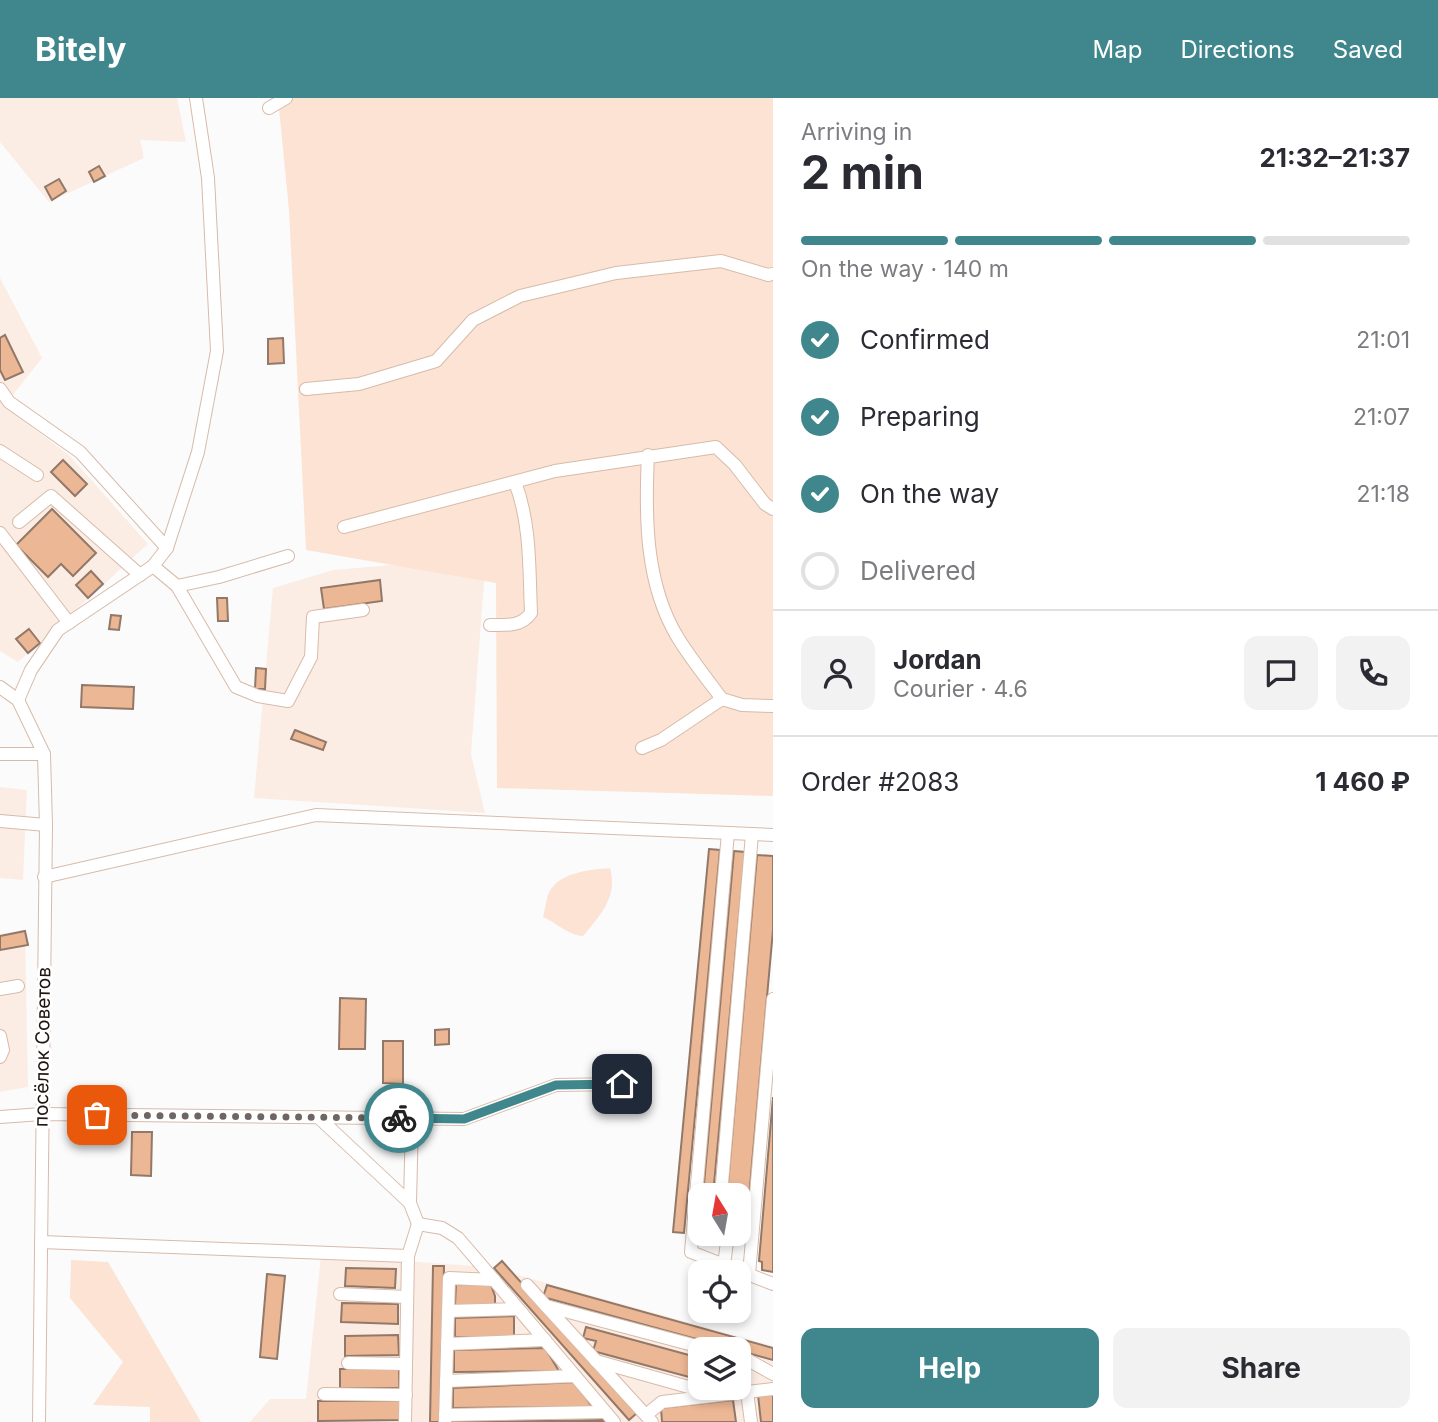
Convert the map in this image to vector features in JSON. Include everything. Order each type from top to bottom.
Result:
[{"type":"street","points":[[18,700],[31,670],[58,630],[153,566],[167,548],[198,452],[217,351],[208,178],[195,98]]},
{"type":"street","points":[[269,108],[286,98]]},
{"type":"street","points":[[306,389],[359,383],[436,361],[473,320],[520,296],[617,273],[721,261],[768,275],[773,274]]},
{"type":"street","points":[[0,389],[9,402],[80,452],[167,548]]},
{"type":"street","points":[[344,527],[555,471],[716,447],[735,465],[765,504],[773,509]]},
{"type":"street","points":[[0,451],[37,475]]},
{"type":"street","points":[[648,456],[645,509],[653,573],[662,603],[677,636],[722,699],[742,705],[773,706]]},
{"type":"street","points":[[490,625],[515,625],[525,621],[531,613],[528,540],[521,498],[515,482]]},
{"type":"street","points":[[19,522],[51,496],[140,575]]},
{"type":"street","points":[[0,533],[69,623]]},
{"type":"street","points":[[177,586],[219,577],[288,556]]},
{"type":"street","points":[[153,566],[177,586],[236,687],[258,696],[288,701],[310,657],[313,617],[363,610]]},
{"type":"street","name":"посёлок Советов","points":[[0,687],[18,700],[44,754],[46,825],[40,1422]]},
{"type":"street","points":[[642,748],[661,740],[722,699]]},
{"type":"street","points":[[0,754],[44,754]]},
{"type":"street","points":[[44,877],[317,816],[773,835]]},
{"type":"street","points":[[0,821],[46,825]]},
{"type":"street","points":[[711,1260],[691,1252],[728,833]]},
{"type":"street","points":[[722,1183],[752,834]]},
{"type":"street","points":[[0,989],[18,986]]},
{"type":"street","points":[[750,1260],[773,999]]},
{"type":"street","points":[[0,1035],[3,1050],[0,1057]]},
{"type":"street","points":[[0,1117],[42,1114],[464,1119],[556,1085],[622,1084]]},
{"type":"street","points":[[318,1117],[411,1203]]},
{"type":"street","points":[[405,1422],[408,1256],[418,1224],[411,1203],[412,1118]]},
{"type":"street","points":[[418,1224],[442,1228],[458,1238],[609,1417]]},
{"type":"street","points":[[41,1242],[408,1256]]},
{"type":"street","points":[[751,1275],[773,1284]]},
{"type":"street","points":[[494,1280],[449,1278],[445,1419],[609,1417]]},
{"type":"street","points":[[527,1285],[649,1419],[662,1402],[688,1399]]},
{"type":"street","points":[[340,1294],[407,1297]]},
{"type":"street","points":[[546,1306],[688,1344]]},
{"type":"street","points":[[448,1311],[518,1309]]},
{"type":"street","points":[[447,1344],[545,1340]]},
{"type":"street","points":[[596,1361],[688,1386]]},
{"type":"street","points":[[348,1363],[406,1364]]},
{"type":"street","points":[[751,1363],[773,1374]]},
{"type":"street","points":[[446,1381],[575,1376]]},
{"type":"street","points":[[751,1392],[773,1389]]},
{"type":"street","points":[[324,1394],[406,1395]]},
{"type":"street","points":[[748,1400],[751,1422]]},
{"type":"shaded area","points":[[0,98],[177,98],[186,142],[140,140],[144,158],[49,202],[0,142]]},
{"type":"shaded area","points":[[278,98],[773,98],[773,796],[497,788],[496,583],[306,550],[289,210]]},
{"type":"shaded area","points":[[0,278],[42,358],[4,406],[70,456],[148,544],[18,662],[0,651]]},
{"type":"shaded area","points":[[486,557],[471,754],[485,813],[254,798],[273,588],[333,570]]},
{"type":"shaded area","points":[[0,787],[27,790],[23,880],[0,878]]},
{"type":"shaded area","points":[[610,868],[610,896],[602,912],[583,936],[567,931],[543,917],[548,895],[559,881],[574,874]]},
{"type":"shaded area","points":[[25,930],[28,1087],[0,1092],[0,934]]},
{"type":"shaded area","points":[[321,1255],[489,1267],[741,1337],[688,1337],[688,1400],[751,1400],[751,1340],[773,1346],[773,1422],[250,1422],[270,1399],[306,1399]]},
{"type":"shaded area","points":[[71,1260],[108,1262],[201,1422],[150,1422],[150,1407],[93,1405],[123,1362],[70,1298]]},
{"type":"building","points":[[99,166],[105,176],[94,182],[89,172]]},
{"type":"building","points":[[59,179],[66,191],[52,200],[45,187]]},
{"type":"building","points":[[5,335],[23,372],[5,380],[0,370],[0,338]]},
{"type":"building","points":[[283,338],[284,363],[268,364],[268,339]]},
{"type":"building","points":[[63,460],[87,484],[75,496],[51,472]]},
{"type":"building","points":[[52,509],[96,553],[73,576],[61,564],[48,577],[16,545]]},
{"type":"building","points":[[91,571],[103,584],[88,598],[76,585]]},
{"type":"building","points":[[380,580],[382,601],[324,609],[321,588]]},
{"type":"building","points":[[217,598],[227,598],[228,621],[218,621]]},
{"type":"building","points":[[111,615],[121,616],[119,630],[109,629]]},
{"type":"building","points":[[29,629],[40,643],[28,653],[16,639]]},
{"type":"building","points":[[256,668],[266,669],[265,689],[255,689]]},
{"type":"building","points":[[82,685],[134,687],[133,709],[81,707]]},
{"type":"building","points":[[295,730],[326,742],[323,750],[291,739]]},
{"type":"building","points":[[709,849],[720,850],[684,1233],[673,1232]]},
{"type":"building","points":[[734,851],[745,852],[714,1183],[704,1183]]},
{"type":"building","points":[[757,855],[773,856],[773,930],[750,1183],[728,1183]]},
{"type":"building","points":[[25,931],[28,945],[0,950],[0,936]]},
{"type":"building","points":[[340,998],[366,999],[365,1049],[339,1049]]},
{"type":"building","points":[[449,1029],[449,1044],[435,1045],[435,1030]]},
{"type":"building","points":[[383,1041],[403,1041],[403,1084],[383,1083]]},
{"type":"building","points":[[773,1097],[773,1272],[762,1270],[762,1262],[759,1261]]},
{"type":"building","points":[[132,1132],[152,1132],[151,1176],[131,1175]]},
{"type":"building","points":[[502,1261],[637,1413],[629,1420],[494,1268]]},
{"type":"building","points":[[433,1266],[444,1266],[441,1422],[430,1422]]},
{"type":"building","points":[[346,1268],[396,1269],[395,1288],[345,1286]]},
{"type":"building","points":[[267,1274],[285,1276],[277,1359],[260,1357]]},
{"type":"building","points":[[456,1284],[491,1285],[495,1306],[455,1305]]},
{"type":"building","points":[[547,1285],[734,1337],[689,1337],[543,1297]]},
{"type":"building","points":[[342,1303],[398,1304],[398,1324],[341,1322]]},
{"type":"building","points":[[514,1316],[514,1337],[455,1337],[455,1318]]},
{"type":"building","points":[[586,1327],[688,1355],[688,1377],[593,1351],[596,1341],[583,1338]]},
{"type":"building","points":[[398,1335],[399,1355],[345,1356],[345,1336]]},
{"type":"building","points":[[751,1342],[773,1348],[773,1360],[751,1354]]},
{"type":"building","points":[[545,1348],[559,1371],[454,1372],[454,1350]]},
{"type":"building","points":[[340,1369],[399,1369],[399,1388],[340,1388]]},
{"type":"building","points":[[576,1382],[592,1407],[453,1408],[453,1388]]},
{"type":"building","points":[[773,1393],[773,1422],[761,1422],[758,1395]]},
{"type":"building","points":[[733,1400],[736,1422],[662,1422],[661,1408]]},
{"type":"building","points":[[318,1401],[402,1401],[402,1420],[318,1421]]},
{"type":"building","points":[[608,1420],[608,1422],[452,1422]]},
{"type":"way so far","points":[[97,1115],[399,1118]]},
{"type":"route","points":[[399,1118],[464,1119],[556,1085],[622,1084]]}]
